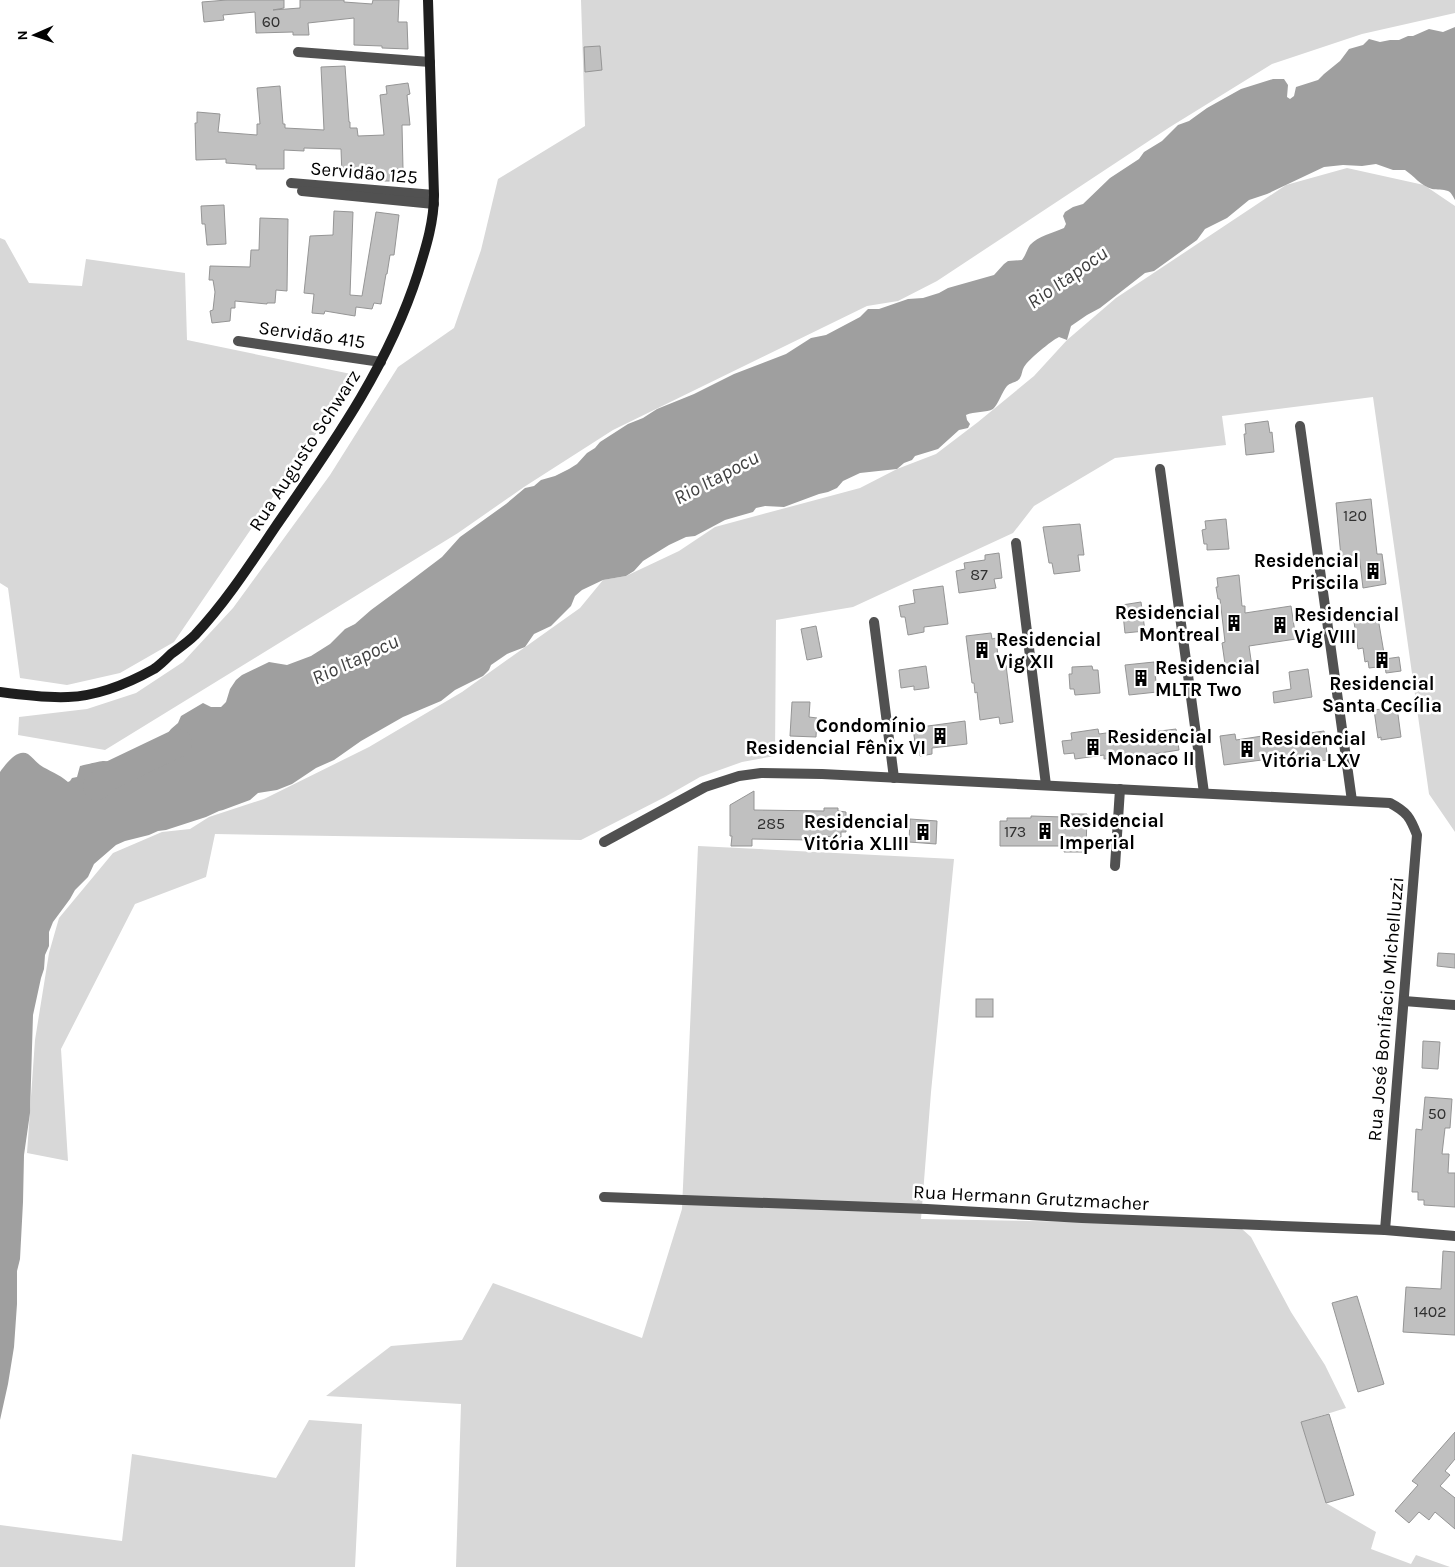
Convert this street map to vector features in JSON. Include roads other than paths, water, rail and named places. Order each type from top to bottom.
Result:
[{"type":"main road","name":"Rua Augusto Schwarz","points":[[0,692],[69,697],[123,684],[155,668],[194,636],[217,609],[342,432],[381,362],[405,311],[430,233],[434,199],[428,0]]},
{"type":"street","points":[[298,52],[430,62]]},
{"type":"street","name":"Servidão 125","points":[[291,183],[434,199]]},
{"type":"street","points":[[302,192],[434,199]]},
{"type":"street","name":"Servidão 415","points":[[238,341],[381,362]]},
{"type":"street","points":[[604,842],[705,787],[738,776],[761,773],[1046,785],[1352,801],[1300,426]]},
{"type":"street","points":[[1160,469],[1204,794]]},
{"type":"street","points":[[1016,543],[1046,785]]},
{"type":"street","points":[[874,622],[894,778]]},
{"type":"street","points":[[1115,866],[1120,789]]},
{"type":"street","name":"Rua José Bonifacio Michelluzzi","points":[[1352,801],[1390,803],[1403,810],[1411,820],[1417,835],[1385,1230]]},
{"type":"street","points":[[1404,1001],[1455,1005]]},
{"type":"street","name":"Rua Hermann Grutzmacher","points":[[604,1197],[1385,1230],[1455,1236]]},
{"type":"water","points":[[1455,27],[1455,200],[1448,191],[1428,188],[1405,170],[1393,170],[1376,164],[1324,167],[1267,194],[1249,200],[1227,218],[1205,229],[1197,240],[1154,271],[1145,273],[1100,308],[1071,326],[1067,340],[1059,337],[1046,346],[1023,368],[1019,380],[1007,386],[993,409],[966,415],[970,424],[968,428],[959,430],[938,449],[915,456],[897,469],[860,473],[843,481],[837,488],[784,507],[765,506],[756,508],[753,512],[725,520],[695,536],[686,537],[669,545],[643,561],[634,571],[626,576],[603,580],[582,590],[575,596],[571,606],[551,626],[534,634],[525,647],[507,654],[491,665],[483,676],[455,690],[441,701],[403,717],[292,784],[277,790],[258,793],[250,800],[206,817],[125,841],[116,845],[94,864],[88,877],[75,890],[53,922],[49,932],[49,946],[45,955],[44,969],[33,1015],[30,1113],[24,1155],[14,1347],[0,1420],[0,772],[12,758],[20,753],[28,754],[40,765],[68,782],[72,778],[77,777],[80,766],[104,761],[135,770],[145,763],[151,767],[151,763],[144,759],[144,753],[157,747],[178,723],[181,716],[203,703],[211,707],[221,707],[226,702],[230,689],[242,675],[269,662],[287,665],[311,656],[330,644],[345,629],[355,624],[442,557],[460,537],[525,488],[534,486],[541,480],[569,469],[600,442],[628,424],[734,374],[786,354],[811,338],[826,335],[860,317],[868,309],[879,309],[908,299],[923,298],[939,293],[948,288],[994,275],[1008,261],[1022,260],[1033,242],[1064,228],[1066,224],[1063,216],[1065,212],[1083,204],[1110,178],[1139,159],[1144,152],[1162,141],[1178,125],[1189,121],[1207,108],[1241,89],[1273,79],[1284,79],[1288,85],[1287,97],[1290,99],[1294,96],[1296,87],[1318,80],[1340,61],[1349,49],[1363,45],[1369,39],[1380,42],[1399,40],[1429,29],[1443,32]]},
{"type":"waterway","name":"Rio Itapocu","points":[[97,786],[111,775],[178,743]]},
{"type":"place","name":"Residencial Priscila","points":[[1373,571]]},
{"type":"place","name":"Residencial Montreal","points":[[1234,623]]},
{"type":"place","name":"Residencial Vig VIII","points":[[1280,625]]},
{"type":"place","name":"Residencial Vig XII","points":[[982,650]]},
{"type":"place","name":"Residencial Santa Cecília","points":[[1382,660]]},
{"type":"place","name":"Residencial MLTR Two","points":[[1141,678]]},
{"type":"place","name":"Condomínio Residencial Fênix VI","points":[[940,736]]},
{"type":"place","name":"Residencial Monaco II","points":[[1093,747]]},
{"type":"place","name":"Residencial Vitória LXV","points":[[1247,749]]},
{"type":"place","name":"Residencial Imperial","points":[[1045,831]]},
{"type":"place","name":"Residencial Vitória XLIII","points":[[923,832]]}]
